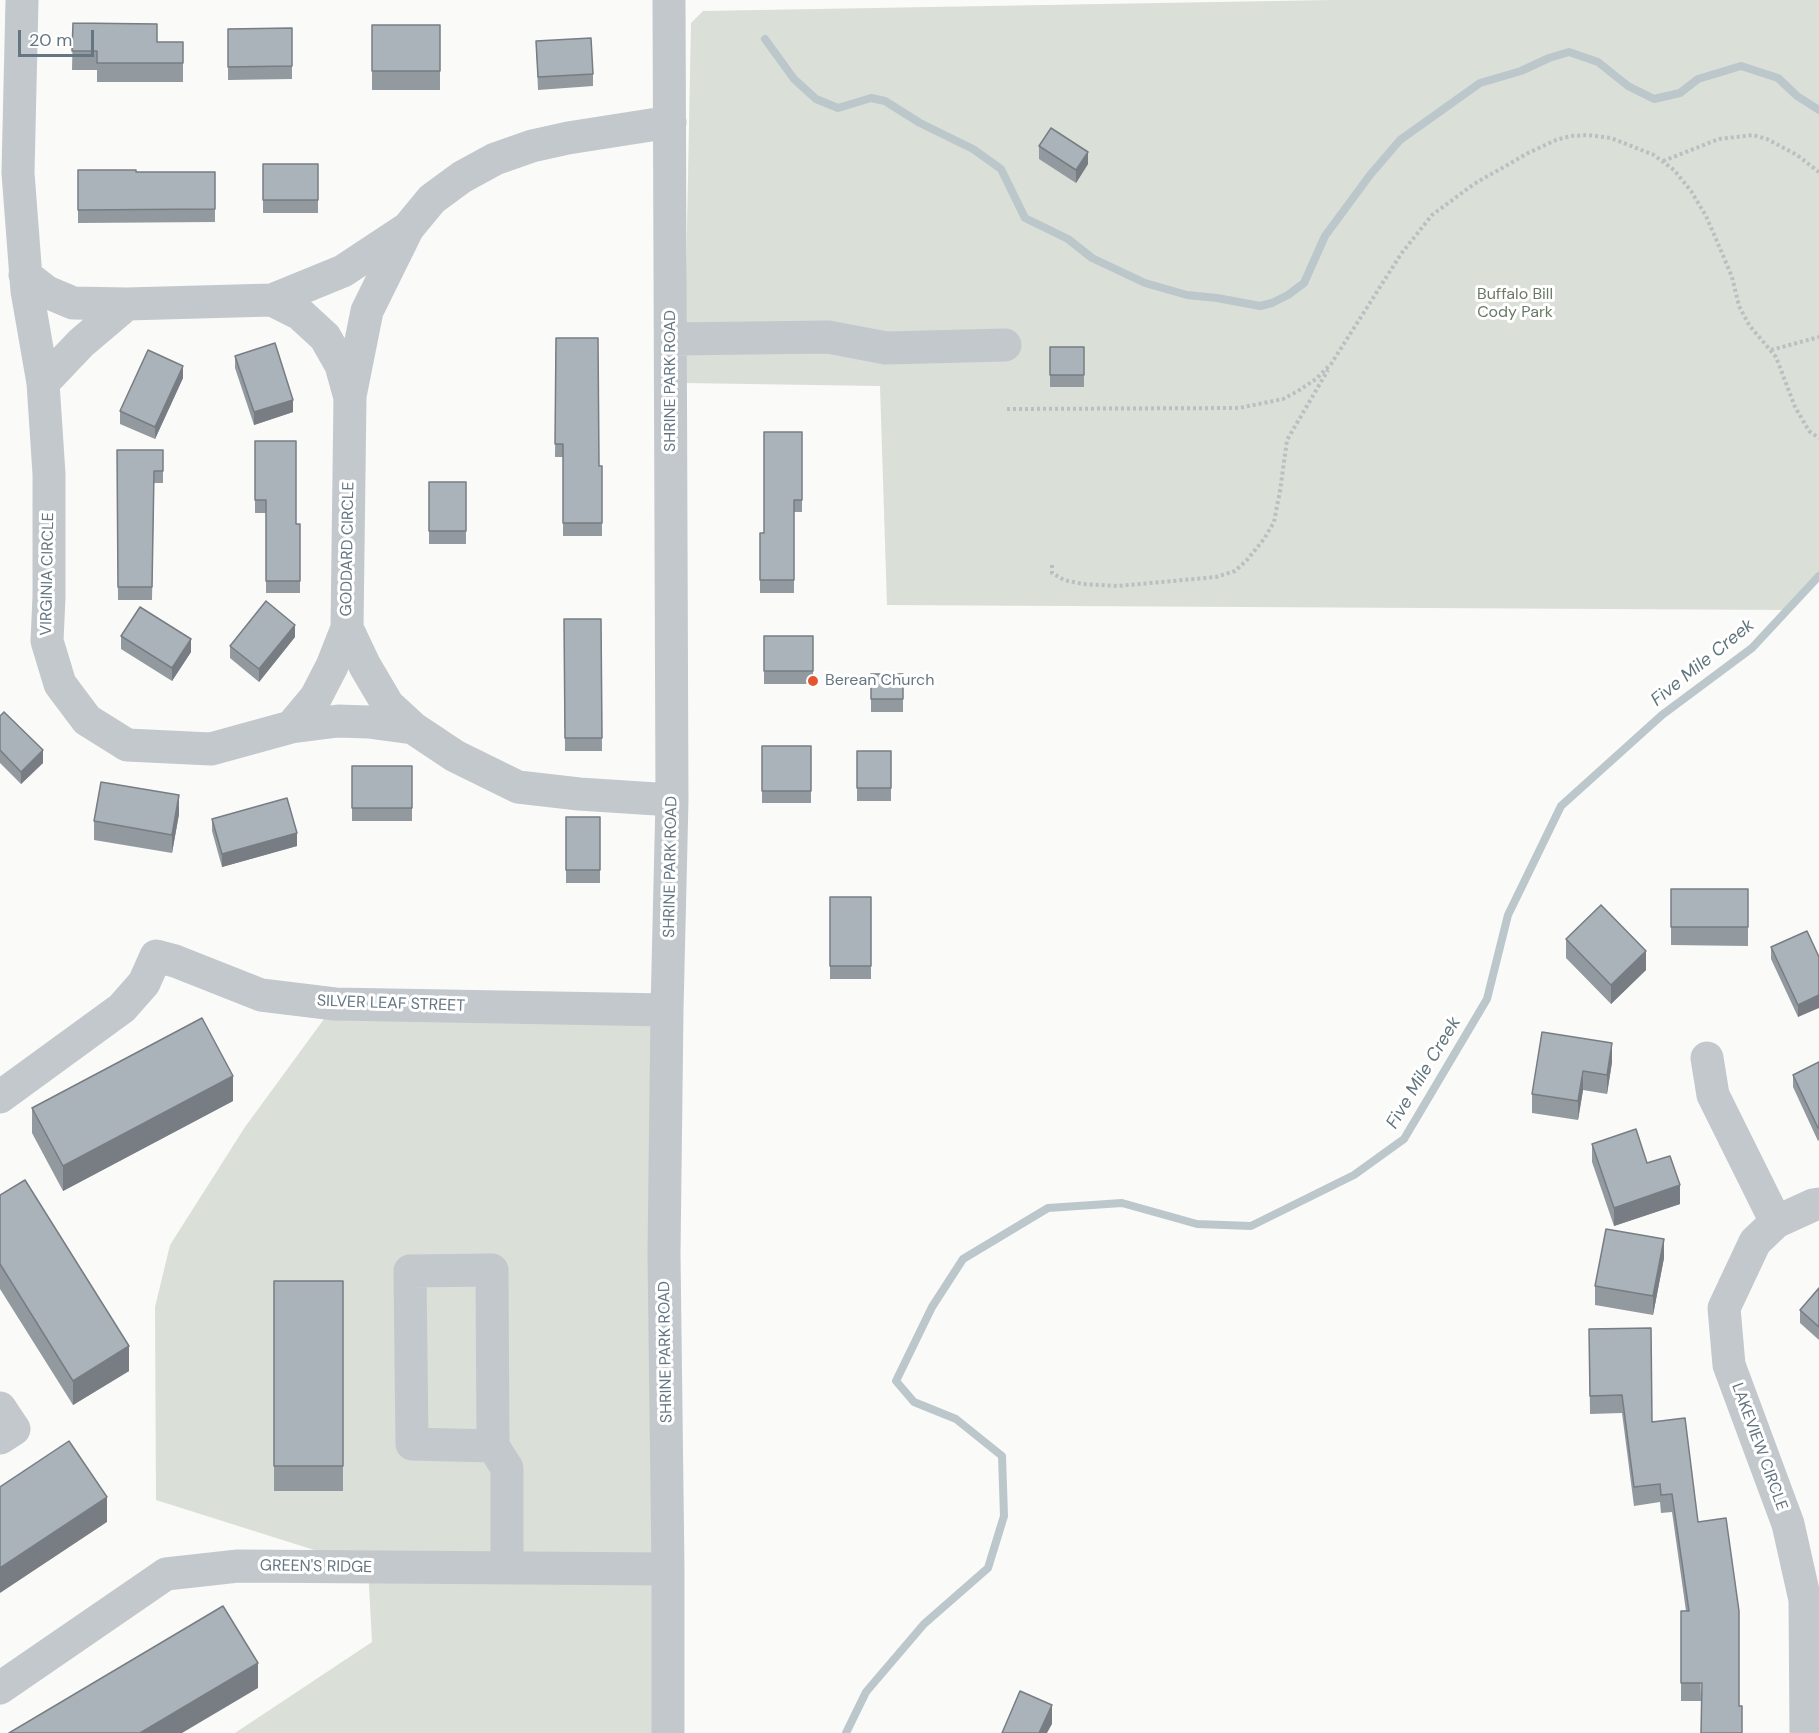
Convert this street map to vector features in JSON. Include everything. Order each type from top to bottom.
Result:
[{"type":"street","name":"VIRGINIA CIRCLE","points":[[22,0],[18,173],[25,275],[43,383],[49,474],[47,641],[60,684],[87,720],[127,745],[211,748],[291,726],[338,721],[413,728]]},
{"type":"street","name":"SHRINE PARK ROAD","points":[[668,1733],[664,1254],[672,800],[669,0]]},
{"type":"street","name":"GODDARD CIRCLE","points":[[670,122],[568,138],[532,146],[495,159],[462,177],[432,199],[408,228],[367,311],[350,396],[347,628],[365,666],[388,705],[413,728],[455,756],[518,787],[579,794],[672,800]]},
{"type":"street","name":"GODDARD CIRCLE","points":[[272,300],[343,271],[408,228]]},
{"type":"street","points":[[25,275],[47,292],[73,303],[127,304],[272,300],[300,314],[325,337],[341,365],[350,396]]},
{"type":"street","points":[[43,383],[81,343],[127,304]]},
{"type":"street","points":[[672,339],[828,337],[886,348],[1005,345]]},
{"type":"street","points":[[291,726],[316,697],[332,666],[347,628]]},
{"type":"street","name":"SILVER LEAF STREET","points":[[0,1096],[122,1008],[144,983],[156,957],[175,961],[261,995],[335,1004],[667,1010]]},
{"type":"street","points":[[1707,1058],[1713,1095],[1776,1222]]},
{"type":"street","name":"LAKEVIEW CIRCLE","points":[[1806,1733],[1805,1600],[1788,1524],[1729,1365],[1724,1308],[1755,1242],[1776,1222],[1819,1204]]},
{"type":"street","points":[[493,1446],[412,1444],[410,1271],[492,1270],[493,1446],[507,1468],[507,1568]]},
{"type":"street","points":[[0,1408],[14,1429],[0,1438]]},
{"type":"street","name":"GREEN'S RIDGE","points":[[0,1688],[166,1574],[238,1566],[668,1569]]},
{"type":"path","points":[[1052,565],[1052,573],[1064,580],[1083,584],[1118,586],[1216,577],[1235,571],[1253,553],[1274,522],[1287,440],[1331,364],[1401,254],[1432,215],[1474,184],[1528,153],[1571,136],[1588,135],[1611,138],[1654,154],[1680,177],[1706,216],[1731,277],[1739,306],[1749,325],[1776,357],[1796,407],[1809,431],[1819,438]]},
{"type":"path","points":[[1663,161],[1719,139],[1753,135],[1767,139],[1797,154],[1819,172]]},
{"type":"path","points":[[1771,350],[1819,337]]},
{"type":"path","points":[[1007,409],[1239,408],[1283,399],[1316,379],[1331,364]]},
{"type":"green space","name":"Buffalo Bill Cody Park","points":[[1331,0],[1819,0],[1819,576],[1788,610],[887,605],[880,386],[684,383],[691,23],[703,11]]},
{"type":"green space","points":[[335,1004],[667,1010],[668,1733],[235,1733],[372,1642],[368,1567],[156,1500],[155,1307],[170,1245],[245,1127]]},
{"type":"building","points":[[73,23],[157,24],[157,42],[183,42],[183,63],[97,63],[97,51],[72,51]]},
{"type":"building","points":[[372,25],[440,25],[440,71],[372,71]]},
{"type":"building","points":[[292,28],[292,66],[228,67],[228,29]]},
{"type":"building","points":[[591,38],[593,74],[538,77],[536,41]]},
{"type":"building","points":[[1051,128],[1088,152],[1076,170],[1039,146]]},
{"type":"building","points":[[263,164],[318,164],[318,200],[263,200]]},
{"type":"building","points":[[78,170],[215,172],[215,209],[78,210]]},
{"type":"building","points":[[556,338],[598,338],[602,523],[563,523],[563,444],[555,444]]},
{"type":"building","points":[[275,343],[293,400],[254,412],[235,356]]},
{"type":"building","points":[[1050,347],[1084,347],[1084,375],[1050,375]]},
{"type":"building","points":[[148,350],[183,366],[155,427],[120,411]]},
{"type":"building","points":[[764,432],[802,432],[802,500],[794,500],[794,580],[760,580],[760,533],[764,533]]},
{"type":"building","points":[[255,441],[296,441],[296,524],[300,524],[300,581],[266,581],[266,500],[255,500]]},
{"type":"building","points":[[117,450],[163,450],[163,471],[154,471],[152,587],[118,587]]},
{"type":"building","points":[[429,482],[466,482],[466,531],[429,531]]},
{"type":"building","points":[[266,601],[295,625],[259,669],[230,646]]},
{"type":"building","points":[[140,607],[191,639],[172,668],[121,636]]},
{"type":"building","points":[[564,619],[601,619],[602,738],[565,738]]},
{"type":"building","points":[[764,636],[813,636],[813,671],[764,671]]},
{"type":"building","points":[[871,674],[903,674],[903,699],[871,699]]},
{"type":"building","points":[[4,712],[43,750],[21,772],[0,750],[0,716]]},
{"type":"building","points":[[762,746],[811,746],[811,791],[762,791]]},
{"type":"building","points":[[857,751],[891,751],[891,788],[857,788]]},
{"type":"building","points":[[352,766],[412,766],[412,808],[352,808]]},
{"type":"building","points":[[101,782],[179,795],[172,835],[94,821]]},
{"type":"building","points":[[287,798],[297,833],[222,854],[212,819]]},
{"type":"building","points":[[566,817],[600,817],[600,870],[566,870]]},
{"type":"building","points":[[1671,889],[1748,889],[1748,927],[1671,927]]},
{"type":"building","points":[[830,897],[871,897],[871,966],[830,966]]},
{"type":"building","points":[[1601,905],[1646,951],[1611,985],[1566,939]]},
{"type":"building","points":[[1807,931],[1819,957],[1819,995],[1798,1005],[1771,947]]},
{"type":"building","points":[[202,1018],[233,1076],[63,1166],[32,1108]]},
{"type":"building","points":[[1542,1032],[1612,1043],[1607,1075],[1583,1071],[1578,1101],[1532,1094]]},
{"type":"building","points":[[1819,1062],[1819,1128],[1818,1128],[1793,1075]]},
{"type":"building","points":[[1636,1129],[1647,1163],[1670,1156],[1680,1185],[1614,1208],[1592,1144]]},
{"type":"building","points":[[25,1180],[129,1346],[73,1381],[0,1264],[0,1195]]},
{"type":"building","points":[[1606,1229],[1664,1239],[1653,1296],[1595,1286]]},
{"type":"building","points":[[274,1281],[343,1281],[343,1466],[274,1466]]},
{"type":"building","points":[[1819,1288],[1819,1327],[1800,1310]]},
{"type":"building","points":[[1651,1328],[1652,1422],[1685,1418],[1698,1522],[1726,1518],[1739,1611],[1739,1706],[1742,1706],[1742,1733],[1701,1733],[1702,1683],[1681,1683],[1681,1611],[1689,1611],[1672,1494],[1661,1495],[1660,1484],[1634,1487],[1622,1395],[1590,1396],[1589,1329]]},
{"type":"building","points":[[69,1441],[107,1497],[0,1568],[0,1487]]},
{"type":"building","points":[[223,1606],[258,1663],[140,1733],[9,1733]]},
{"type":"building","points":[[1020,1691],[1052,1705],[1039,1733],[1002,1733]]},
{"type":"waterway","points":[[765,39],[794,79],[816,99],[838,108],[871,98],[885,101],[920,123],[973,149],[1001,169],[1025,218],[1068,239],[1092,258],[1145,283],[1187,295],[1260,306],[1288,295],[1304,283],[1325,236],[1370,175],[1400,140],[1480,83],[1521,71],[1549,58],[1569,52],[1598,62],[1628,86],[1654,99],[1680,93],[1698,79],[1741,66],[1778,78],[1797,96],[1819,110]]},
{"type":"waterway","name":"Five Mile Creek","points":[[846,1733],[866,1692],[924,1624],[988,1568],[1004,1516],[1002,1456],[956,1419],[914,1402],[896,1381],[932,1307],[963,1259],[1048,1208],[1122,1203],[1197,1224],[1251,1226],[1354,1175],[1404,1139],[1487,999],[1508,915],[1561,806],[1662,715],[1752,648],[1819,576]]},
{"type":"place","name":"Berean Church","points":[[813,681]]}]
